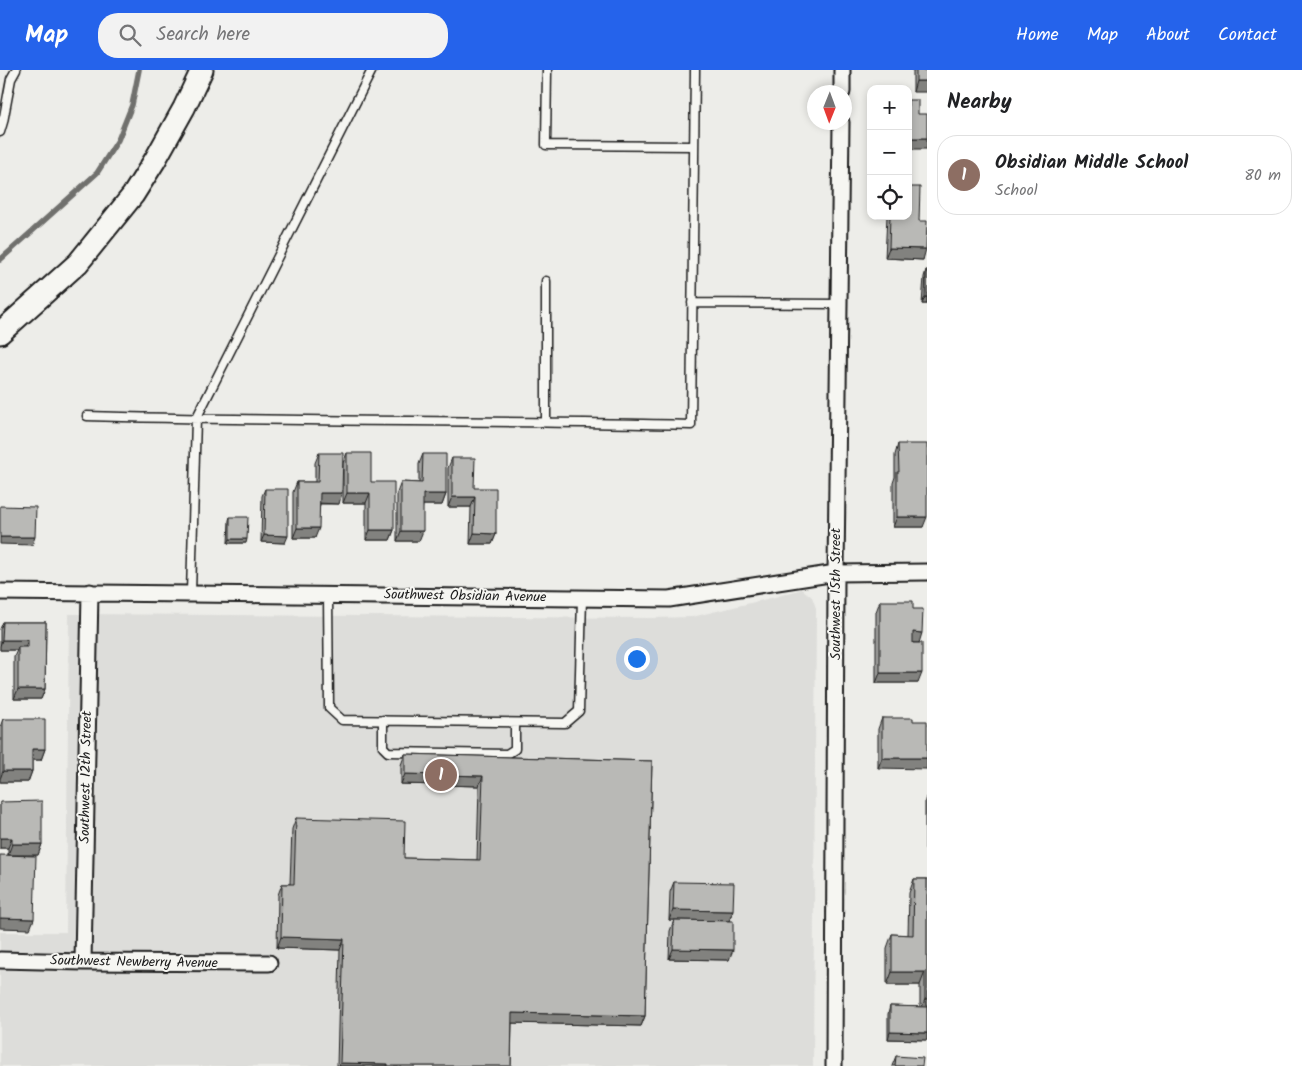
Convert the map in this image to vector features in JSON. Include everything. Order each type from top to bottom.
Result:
[{"type":"main road","points":[[0,333],[78,264],[133,195],[184,108],[202,70]]},
{"type":"street","points":[[842,70],[842,85]]},
{"type":"street","name":"Southwest 15th Street","points":[[834,1066],[836,573],[841,130]]},
{"type":"street","name":"Southwest Obsidian Avenue","points":[[0,592],[670,599],[836,573],[927,572]]},
{"type":"street","name":"Southwest 12th Street","points":[[83,962],[90,592]]},
{"type":"street","name":"Southwest Newberry Avenue","points":[[0,960],[269,963]]},
{"type":"lane","points":[[0,132],[11,79],[16,70]]},
{"type":"lane","points":[[191,593],[196,419],[372,70]]},
{"type":"lane","points":[[547,70],[546,145],[694,146]]},
{"type":"lane","points":[[87,416],[691,425],[695,70]]},
{"type":"lane","points":[[546,281],[546,422]]},
{"type":"lane","points":[[692,304],[839,304]]},
{"type":"lane","points":[[328,595],[330,708],[342,720],[515,723],[565,723],[579,711],[582,598]]},
{"type":"lane","points":[[383,720],[383,747],[388,752],[507,754],[515,749],[515,723]]},
{"type":"shaded area","points":[[802,589],[812,597],[816,608],[813,1066],[0,1066],[0,932],[66,932],[69,614],[692,617]]},
{"type":"building","points":[[916,70],[927,70],[927,81],[916,81]]},
{"type":"building","points":[[912,100],[918,100],[918,114],[927,114],[927,138],[912,138]]},
{"type":"building","points":[[912,187],[920,187],[919,221],[927,221],[926,249],[889,248],[890,220],[912,220]]},
{"type":"building","points":[[926,270],[927,297],[925,297]]},
{"type":"building","points":[[898,444],[927,444],[927,517],[897,517]]},
{"type":"building","points":[[319,453],[343,453],[342,493],[320,493],[319,528],[297,528],[297,482],[318,482]]},
{"type":"building","points":[[347,453],[371,453],[371,482],[394,482],[394,530],[370,530],[370,493],[347,493]]},
{"type":"building","points":[[423,454],[446,454],[446,494],[423,494],[423,531],[401,531],[401,482],[422,483]]},
{"type":"building","points":[[452,458],[475,458],[474,488],[496,488],[496,534],[474,533],[475,497],[452,497]]},
{"type":"building","points":[[265,489],[288,489],[288,536],[264,535]]},
{"type":"building","points":[[0,506],[36,507],[35,537],[0,537]]},
{"type":"building","points":[[230,517],[248,517],[247,539],[230,539]]},
{"type":"building","points":[[880,601],[913,601],[913,609],[923,609],[922,633],[913,632],[913,643],[922,643],[922,673],[880,673]]},
{"type":"building","points":[[3,622],[46,622],[45,689],[18,689],[18,647],[28,647],[28,640],[2,640]]},
{"type":"building","points":[[882,718],[913,718],[913,721],[927,721],[927,758],[882,758]]},
{"type":"building","points":[[3,719],[45,719],[45,749],[32,749],[32,771],[3,771]]},
{"type":"building","points":[[405,754],[652,761],[645,1016],[512,1013],[511,1066],[388,1066],[388,1064],[340,1063],[344,939],[281,937],[282,884],[294,884],[296,818],[405,821],[404,858],[480,860],[483,776],[405,774]]},
{"type":"building","points":[[42,801],[42,844],[12,844],[12,838],[0,838],[0,802]]},
{"type":"building","points":[[0,855],[36,856],[34,919],[0,918]]},
{"type":"building","points":[[914,879],[927,879],[927,999],[925,999],[925,972],[892,972],[892,934],[913,935]]},
{"type":"building","points":[[674,882],[734,883],[733,911],[673,910]]},
{"type":"building","points":[[674,920],[733,921],[733,950],[673,949]]},
{"type":"building","points":[[890,1006],[927,1007],[927,1033],[890,1032]]},
{"type":"building","points":[[896,1056],[923,1058],[922,1066],[895,1066]]},
{"type":"waterway","points":[[0,260],[97,173],[118,140],[132,105],[139,70]]},
{"type":"place","name":"Obsidian Middle School","points":[[441,775]]}]
